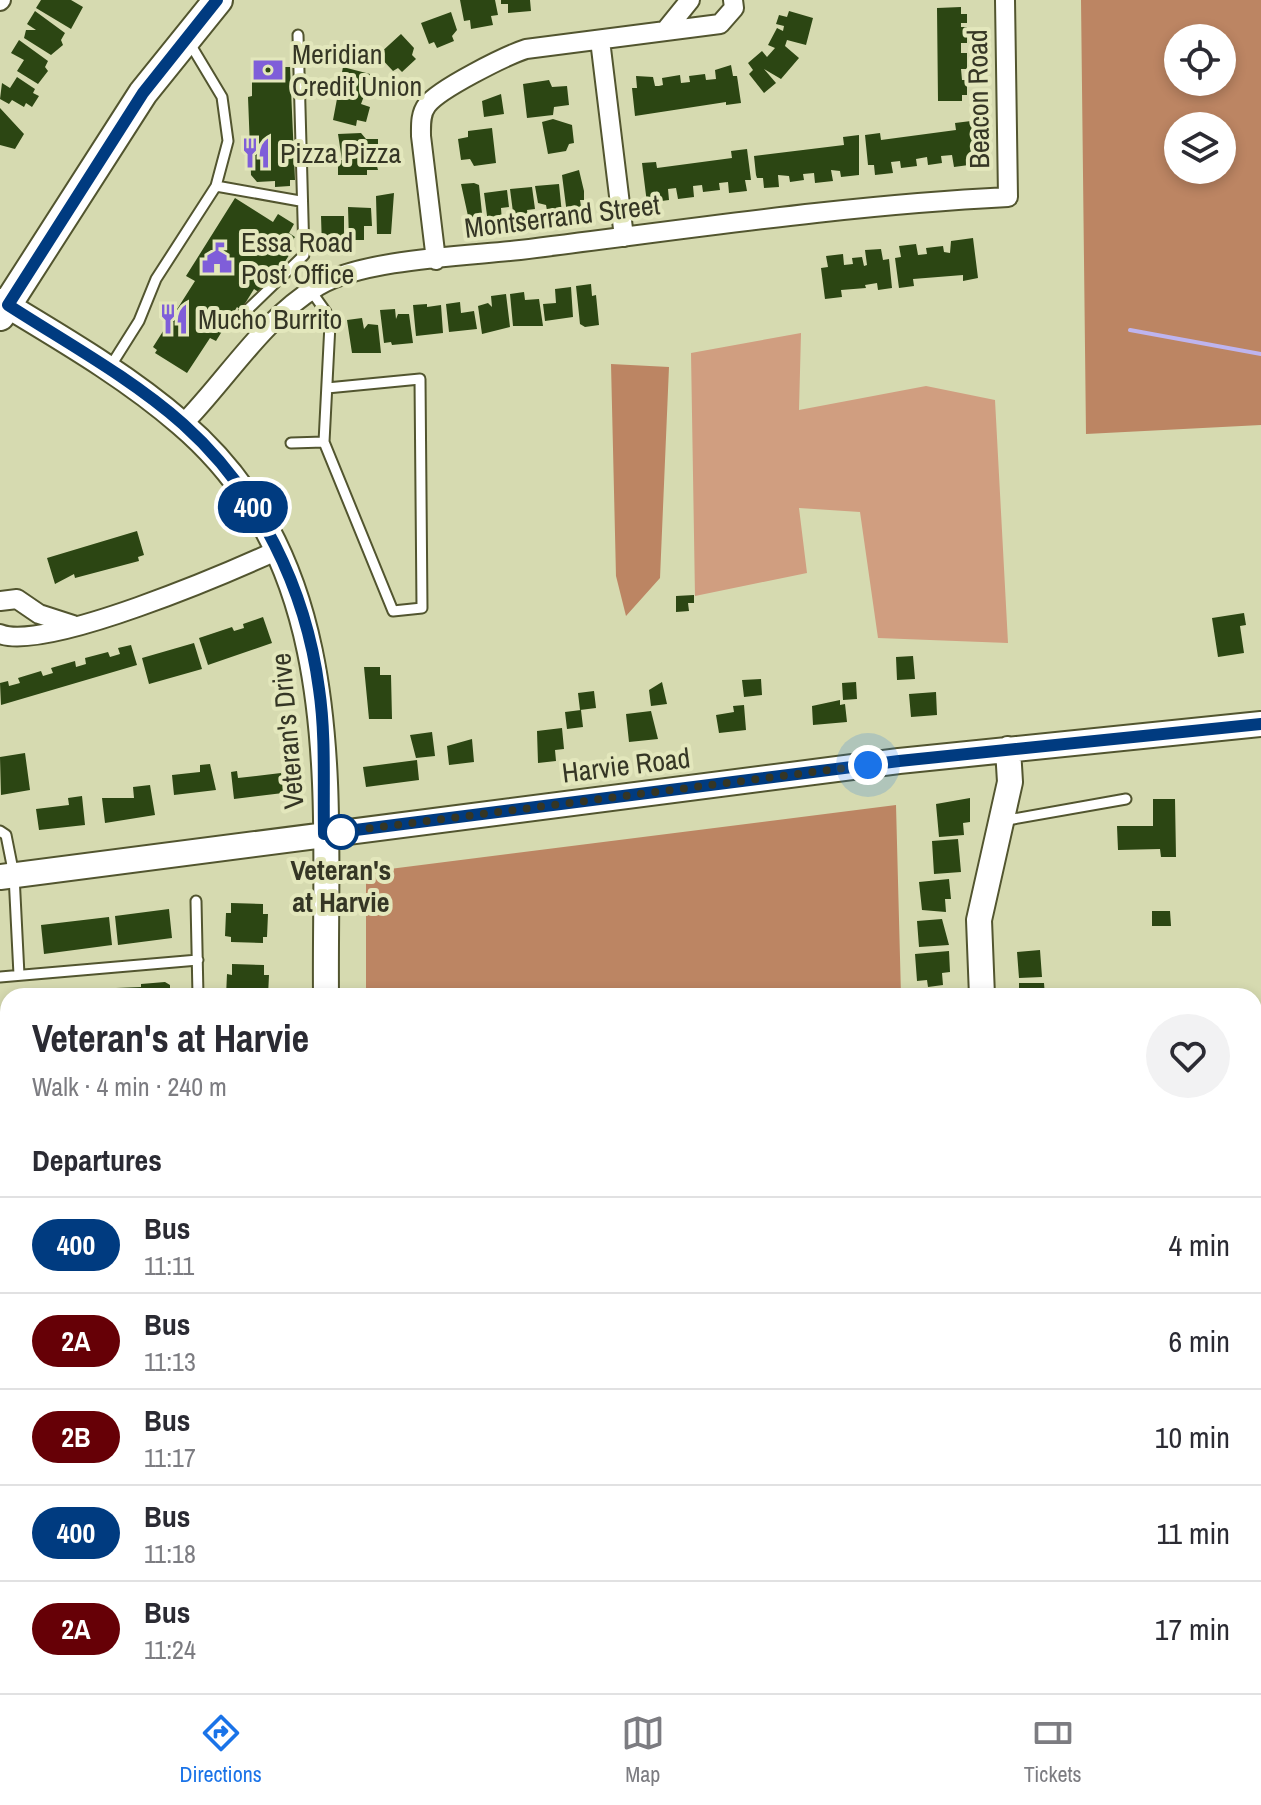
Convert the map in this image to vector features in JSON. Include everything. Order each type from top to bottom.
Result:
[{"type":"main road","points":[[3,307],[143,93],[218,0]]},
{"type":"street","points":[[665,31],[690,0]]},
{"type":"street","points":[[436,260],[421,136],[421,119],[427,105],[509,55],[526,49],[720,24],[734,8],[733,0]]},
{"type":"street","name":"Beacon Road","points":[[1005,0],[1008,197]]},
{"type":"street","points":[[600,40],[624,237]]},
{"type":"street","name":"Montserrand Street","points":[[183,424],[272,322],[311,291],[338,277],[436,260],[624,237],[926,201],[1008,197]]},
{"type":"street","name":"Veteran's Drive","points":[[3,307],[109,370],[183,424],[229,472],[278,550],[304,616],[319,690],[326,988]]},
{"type":"street","points":[[0,634],[31,634],[75,626],[205,584],[278,550]]},
{"type":"street","points":[[0,601],[17,599],[39,614],[75,626]]},
{"type":"street","name":"Harvie Road","points":[[7,876],[1008,749],[1261,724]]},
{"type":"street","points":[[982,988],[979,920],[1010,782],[1008,749]]},
{"type":"lane","points":[[240,317],[304,255],[300,201],[298,35]]},
{"type":"lane","points":[[109,370],[139,321],[156,279],[216,186],[228,141],[222,97],[186,37]]},
{"type":"lane","points":[[216,186],[300,201]]},
{"type":"lane","points":[[311,291],[326,312],[330,324],[324,442],[393,611],[422,608],[420,379],[327,388]]},
{"type":"lane","points":[[291,443],[324,442]]},
{"type":"lane","points":[[1002,821],[1126,799]]},
{"type":"lane","points":[[0,831],[6,835],[7,876],[19,975]]},
{"type":"lane","points":[[196,901],[198,988]]},
{"type":"lane","points":[[0,977],[198,960]]},
{"type":"shaded area","points":[[1081,0],[1261,0],[1261,425],[1086,434]]},
{"type":"shaded area","points":[[801,333],[799,410],[926,386],[995,400],[1008,643],[878,638],[860,512],[799,508],[807,573],[695,596],[691,353]]},
{"type":"shaded area","points":[[611,364],[669,367],[660,578],[626,616],[616,576]]},
{"type":"shaded area","points":[[896,805],[901,988],[366,988],[366,872]]},
{"type":"building","points":[[41,0],[71,0],[83,7],[71,29],[36,8]]},
{"type":"building","points":[[460,0],[495,0],[498,15],[491,16],[493,25],[471,29],[470,20],[464,21]]},
{"type":"building","points":[[501,0],[530,0],[531,11],[508,13],[508,4],[501,4]]},
{"type":"building","points":[[961,7],[961,14],[967,14],[967,23],[961,23],[961,27],[967,27],[967,43],[961,43],[961,53],[967,53],[967,69],[961,69],[962,80],[967,80],[967,95],[962,95],[962,101],[938,101],[937,8]]},
{"type":"building","points":[[35,11],[65,33],[61,40],[63,45],[51,55],[24,38],[26,30],[36,30],[27,24]]},
{"type":"building","points":[[789,11],[813,18],[806,45],[787,40],[785,46],[799,58],[781,79],[764,69],[776,83],[764,93],[749,74],[753,70],[748,63],[762,51],[767,57],[775,48],[768,45],[777,28],[783,31],[784,26],[776,24],[779,15],[787,17]]},
{"type":"building","points":[[451,12],[457,30],[452,36],[454,41],[437,48],[434,42],[429,44],[421,23]]},
{"type":"building","points":[[401,34],[414,48],[412,55],[416,59],[402,72],[398,68],[393,71],[378,55]]},
{"type":"building","points":[[19,40],[48,61],[45,67],[48,71],[38,84],[17,71],[24,60],[11,53]]},
{"type":"building","points":[[731,65],[733,76],[737,76],[741,103],[726,105],[726,102],[635,116],[632,88],[637,88],[636,76],[653,77],[655,86],[659,86],[663,85],[662,78],[680,75],[681,83],[690,82],[689,76],[705,74],[706,80],[716,79],[715,70]]},
{"type":"building","points":[[265,67],[290,67],[295,180],[290,180],[290,186],[275,187],[275,181],[257,182],[251,175],[248,97],[252,96],[252,82]]},
{"type":"building","points":[[343,67],[370,74],[369,79],[380,81],[371,98],[364,96],[361,104],[370,107],[366,122],[357,120],[356,126],[333,120]]},
{"type":"building","points":[[17,77],[35,89],[33,93],[39,96],[32,107],[26,103],[24,107],[12,100],[9,104],[0,99],[2,83],[10,88]]},
{"type":"building","points":[[549,80],[552,87],[567,86],[569,105],[554,107],[553,115],[527,118],[523,84]]},
{"type":"building","points":[[501,94],[504,114],[484,117],[482,101]]},
{"type":"building","points":[[0,108],[24,134],[15,149],[0,145]]},
{"type":"building","points":[[553,119],[572,125],[574,143],[569,144],[566,151],[548,154],[542,122]]},
{"type":"building","points":[[971,121],[976,164],[954,167],[952,155],[941,156],[942,163],[928,165],[927,157],[916,159],[917,166],[901,168],[900,161],[891,162],[893,173],[875,175],[874,165],[868,165],[865,135],[880,133],[881,140],[956,130],[955,123]]},
{"type":"building","points":[[492,128],[496,163],[474,166],[470,159],[461,160],[458,139],[468,137],[468,131]]},
{"type":"building","points":[[361,133],[366,139],[378,139],[378,149],[365,149],[373,152],[378,170],[367,170],[367,175],[338,175],[338,160],[342,160],[338,134]]},
{"type":"building","points":[[859,135],[859,175],[841,177],[840,171],[831,170],[833,181],[815,183],[814,173],[803,174],[804,180],[790,182],[789,176],[778,175],[779,187],[764,188],[763,178],[757,178],[754,156],[844,145],[843,137]]},
{"type":"building","points":[[747,149],[751,180],[745,180],[747,191],[729,193],[728,182],[719,183],[720,190],[703,192],[702,185],[693,186],[694,197],[678,199],[676,188],[668,189],[669,200],[647,203],[642,163],[656,162],[657,168],[732,158],[731,151]]},
{"type":"building","points":[[579,170],[584,191],[584,200],[580,200],[582,212],[567,214],[562,175]]},
{"type":"building","points":[[461,184],[479,185],[483,223],[470,225]]},
{"type":"building","points":[[559,184],[562,214],[548,216],[546,205],[538,203],[535,186]]},
{"type":"building","points":[[532,187],[535,209],[527,210],[528,219],[514,220],[510,189]]},
{"type":"building","points":[[507,190],[509,207],[501,208],[502,222],[488,223],[484,193]]},
{"type":"building","points":[[394,193],[391,234],[377,234],[376,196]]},
{"type":"building","points":[[235,198],[273,222],[278,214],[294,224],[289,233],[295,237],[287,249],[291,252],[281,268],[277,266],[260,293],[254,289],[241,310],[237,307],[216,341],[210,338],[187,373],[155,353],[157,350],[153,347],[195,281],[186,276]]},
{"type":"building","points":[[348,207],[371,208],[372,226],[364,226],[364,240],[349,240]]},
{"type":"building","points":[[321,216],[344,216],[344,238],[336,239],[336,247],[322,247]]},
{"type":"building","points":[[973,238],[978,278],[963,281],[963,275],[913,279],[914,286],[899,288],[895,258],[901,257],[899,246],[916,244],[918,255],[927,254],[926,248],[943,246],[944,252],[950,253],[951,241]]},
{"type":"building","points":[[881,249],[883,260],[889,259],[892,288],[878,290],[877,283],[865,285],[866,288],[841,290],[842,297],[825,299],[821,268],[828,267],[826,256],[843,254],[844,265],[853,264],[852,258],[862,257],[864,266],[867,265],[865,250]]},
{"type":"building","points":[[591,284],[592,296],[596,295],[599,325],[585,327],[580,324],[576,286]]},
{"type":"building","points":[[571,287],[573,317],[545,321],[543,304],[556,303],[555,289]]},
{"type":"building","points":[[524,292],[525,300],[539,299],[543,326],[513,326],[510,294]]},
{"type":"building","points":[[506,294],[510,327],[482,334],[478,306],[488,303],[492,307],[491,296]]},
{"type":"building","points":[[460,302],[461,313],[474,311],[477,329],[449,332],[446,304]]},
{"type":"building","points":[[427,304],[427,307],[441,305],[443,333],[416,336],[413,305]]},
{"type":"building","points":[[395,309],[396,319],[398,314],[409,314],[413,343],[384,343],[380,310]]},
{"type":"building","points":[[362,318],[364,329],[368,324],[378,325],[381,353],[352,353],[347,320]]},
{"type":"building","points":[[137,531],[144,555],[138,557],[139,561],[75,578],[74,574],[55,584],[47,558]]},
{"type":"building","points":[[694,595],[694,603],[688,603],[689,611],[676,612],[676,596]]},
{"type":"building","points":[[1244,613],[1246,625],[1240,626],[1244,653],[1218,657],[1212,618]]},
{"type":"building","points":[[263,617],[272,643],[208,665],[199,638],[232,627],[234,631],[244,628],[243,624]]},
{"type":"building","points":[[194,643],[202,669],[149,684],[142,658]]},
{"type":"building","points":[[131,645],[137,665],[1,705],[0,683],[8,681],[9,686],[20,683],[18,678],[41,671],[43,676],[53,673],[51,668],[75,661],[76,667],[86,664],[85,658],[108,652],[110,657],[120,654],[118,648]]},
{"type":"building","points":[[913,656],[915,679],[897,680],[896,657]]},
{"type":"building","points":[[364,667],[380,667],[380,675],[391,675],[392,719],[369,719]]},
{"type":"building","points":[[761,679],[762,695],[744,697],[742,680]]},
{"type":"building","points":[[662,682],[667,704],[651,706],[649,690]]},
{"type":"building","points":[[856,682],[857,699],[843,700],[842,683]]},
{"type":"building","points":[[594,691],[596,708],[580,710],[578,693]]},
{"type":"building","points":[[936,692],[937,715],[911,717],[909,694]]},
{"type":"building","points":[[840,700],[840,705],[845,704],[847,722],[813,725],[812,706]]},
{"type":"building","points":[[744,705],[746,730],[719,733],[716,715],[734,712],[733,706]]},
{"type":"building","points":[[581,710],[583,727],[567,729],[565,712]]},
{"type":"building","points":[[651,711],[658,739],[629,742],[626,714]]},
{"type":"building","points":[[562,728],[564,749],[555,750],[556,761],[538,763],[537,731]]},
{"type":"building","points":[[432,732],[435,756],[416,758],[410,735]]},
{"type":"building","points":[[472,739],[474,762],[449,765],[447,746]]},
{"type":"building","points":[[25,753],[30,790],[1,795],[0,757]]},
{"type":"building","points":[[417,760],[419,780],[366,787],[363,767]]},
{"type":"building","points":[[210,764],[216,790],[174,795],[172,775],[200,772],[200,765]]},
{"type":"building","points":[[237,771],[238,778],[281,773],[283,793],[234,799],[231,772]]},
{"type":"building","points":[[150,785],[155,815],[105,823],[102,798],[134,798],[133,787]]},
{"type":"building","points":[[82,796],[85,825],[39,830],[36,809],[69,805],[68,798]]},
{"type":"building","points":[[970,798],[970,822],[963,823],[964,835],[939,837],[936,804]]},
{"type":"building","points":[[1153,799],[1175,799],[1176,857],[1161,857],[1160,849],[1118,850],[1117,826],[1153,826]]},
{"type":"building","points":[[958,839],[961,872],[934,874],[932,841]]},
{"type":"building","points":[[949,879],[951,899],[945,899],[946,912],[922,910],[919,882]]},
{"type":"building","points":[[231,903],[263,904],[263,914],[268,914],[267,937],[263,937],[263,943],[231,942],[231,937],[225,936],[226,913],[231,913]]},
{"type":"building","points":[[169,909],[172,938],[118,945],[115,916]]},
{"type":"building","points":[[1152,911],[1170,911],[1171,926],[1152,926]]},
{"type":"building","points":[[109,917],[112,945],[44,954],[41,925]]},
{"type":"building","points":[[942,919],[949,945],[919,947],[917,921]]},
{"type":"building","points":[[1040,950],[1042,977],[1019,978],[1017,952]]},
{"type":"building","points":[[949,951],[950,972],[942,973],[943,985],[928,987],[927,980],[917,981],[915,954]]},
{"type":"building","points":[[232,964],[264,965],[264,975],[269,975],[268,988],[226,988],[227,974],[232,975]]},
{"type":"building","points":[[165,982],[170,988],[116,988],[141,987],[141,984]]},
{"type":"building","points":[[1019,983],[1044,983],[1044,988],[1019,988]]},
{"type":"waterway","points":[[1130,330],[1261,354]]},
{"type":"bus line","name":"400","points":[[217,0],[143,93],[8,305],[109,370],[183,424],[229,472],[254,507],[290,576],[304,616],[314,661],[321,718],[324,834],[899,761],[1261,724]]},
{"type":"place","name":"Meridian Credit Union","points":[[268,70]]},
{"type":"place","name":"Pizza Pizza","points":[[256,153]]},
{"type":"place","name":"Essa Road Post Office","points":[[217,258]]},
{"type":"place","name":"Mucho Burrito","points":[[174,319]]},
{"type":"place","name":"Veteran's at Harvie","points":[[341,832]]},
{"type":"route","points":[[341,832],[868,765]]}]
